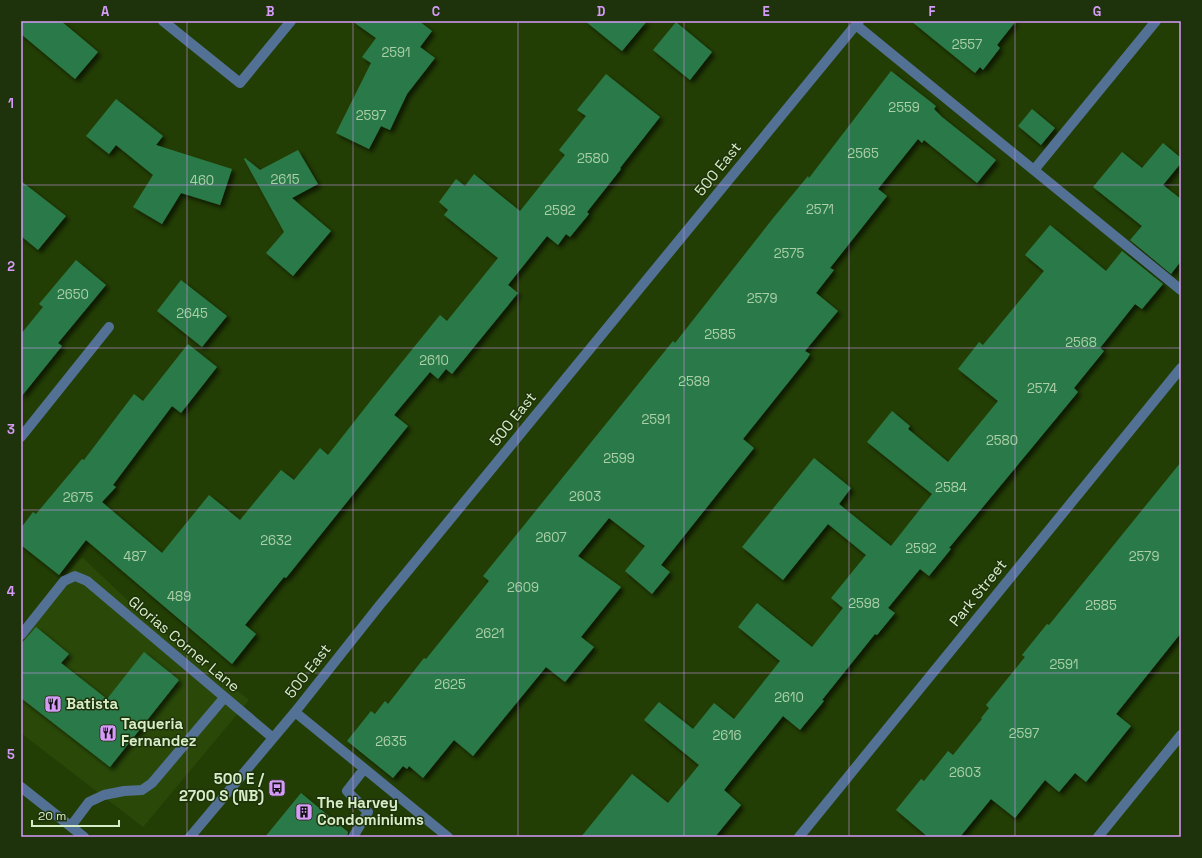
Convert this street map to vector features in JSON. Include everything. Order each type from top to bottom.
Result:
[{"type":"street","points":[[163,21],[240,83],[291,21]]},
{"type":"street","points":[[1034,170],[1156,21]]},
{"type":"street","points":[[858,23],[1181,290]]},
{"type":"street","name":"500 East","points":[[190,837],[295,712],[379,606],[858,23]]},
{"type":"street","points":[[21,437],[109,327]]},
{"type":"street","name":"Park Street","points":[[799,837],[1181,368]]},
{"type":"street","name":"Glorias Corner Lane","points":[[21,635],[64,581],[75,576],[87,581],[273,738]]},
{"type":"street","points":[[70,826],[89,802],[104,795],[124,791],[142,790],[152,783],[224,698]]},
{"type":"street","points":[[295,712],[448,837]]},
{"type":"street","points":[[1098,837],[1181,735]]},
{"type":"street","points":[[353,837],[368,812],[347,791],[364,769]]},
{"type":"street","points":[[21,787],[84,837]]},
{"type":"shaded area","points":[[82,557],[145,617],[249,700],[143,827],[21,733],[21,632],[57,585]]},
{"type":"building","points":[[21,21],[61,21],[98,52],[75,79],[21,34]]},
{"type":"building","points":[[352,21],[419,21],[432,31],[420,47],[435,58],[407,94],[390,130],[381,126],[369,149],[336,133],[371,63],[362,57],[376,38]]},
{"type":"building","points":[[585,21],[647,21],[622,51]]},
{"type":"building","points":[[911,21],[1016,21],[997,45],[1000,48],[983,70],[980,67],[975,73]]},
{"type":"building","points":[[676,22],[712,52],[690,80],[653,50]]},
{"type":"building","points":[[891,71],[936,106],[934,109],[942,117],[996,160],[977,183],[924,140],[922,143],[918,139],[878,189],[887,196],[830,268],[834,270],[816,293],[838,311],[805,351],[810,354],[807,359],[743,439],[754,448],[661,565],[670,572],[652,594],[625,571],[645,546],[609,518],[578,556],[621,587],[581,637],[594,647],[565,682],[546,667],[473,756],[454,740],[423,778],[409,766],[407,769],[403,766],[393,778],[347,741],[371,711],[375,714],[385,701],[388,704],[424,658],[426,659],[489,581],[483,576],[673,341],[675,343],[774,217],[808,176],[809,178]]},
{"type":"building","points":[[606,74],[660,117],[587,212],[589,214],[570,237],[566,234],[558,245],[547,236],[508,285],[518,293],[452,374],[446,369],[438,379],[430,372],[394,415],[408,426],[286,578],[284,577],[245,625],[256,634],[232,664],[86,540],[59,575],[21,545],[21,528],[33,512],[36,514],[82,459],[84,460],[134,394],[143,401],[188,344],[217,367],[181,413],[172,406],[113,485],[116,487],[102,502],[162,553],[209,495],[240,520],[281,470],[294,480],[320,448],[328,455],[440,315],[447,321],[498,258],[444,215],[448,210],[439,202],[456,179],[465,186],[474,174],[520,211],[565,155],[559,150],[586,116],[577,110]]},
{"type":"building","points":[[116,99],[163,136],[156,145],[232,169],[220,205],[181,193],[162,224],[133,207],[153,175],[116,145],[109,154],[86,136]]},
{"type":"building","points":[[1032,109],[1055,128],[1041,145],[1018,126]]},
{"type":"building","points":[[1163,143],[1181,158],[1181,163],[1163,185],[1181,199],[1181,261],[1171,274],[1130,240],[1142,226],[1093,187],[1122,152],[1142,168]]},
{"type":"building","points":[[298,150],[318,184],[292,198],[331,231],[293,276],[266,253],[284,232],[244,159],[245,158],[260,170]]},
{"type":"building","points":[[21,181],[66,216],[38,250],[21,236]]},
{"type":"building","points":[[1050,225],[1106,271],[1122,251],[1163,284],[1142,309],[1135,304],[1100,348],[1104,351],[1074,388],[1078,392],[949,548],[951,549],[929,576],[920,569],[888,608],[895,613],[877,635],[875,634],[800,730],[783,716],[724,790],[741,805],[715,837],[581,837],[632,774],[668,803],[699,765],[644,720],[659,702],[693,729],[714,703],[734,719],[780,661],[738,627],[757,603],[812,647],[843,608],[831,598],[866,555],[828,524],[783,580],[742,547],[814,458],[851,488],[839,504],[891,546],[932,494],[867,442],[892,411],[910,426],[908,429],[948,462],[998,401],[958,369],[979,342],[983,345],[1044,271],[1025,255]]},
{"type":"building","points":[[76,260],[106,285],[58,343],[62,346],[21,397],[21,334],[43,307],[39,304]]},
{"type":"building","points":[[181,280],[227,316],[202,347],[157,311]]},
{"type":"building","points":[[1181,462],[1181,633],[1116,714],[1131,726],[1086,782],[1075,773],[1059,792],[1045,780],[1015,818],[991,799],[960,837],[928,837],[896,810],[921,779],[924,781],[948,751],[953,755],[982,719],[981,718],[989,708],[986,705],[1025,657],[1022,655],[1047,624],[1049,625]]},
{"type":"building","points":[[36,627],[69,654],[61,663],[107,699],[144,652],[179,680],[110,767],[21,698],[21,644]]},
{"type":"building","name":"The Harvey Condominiums","points":[[301,793],[348,832],[347,837],[265,837]]},
{"type":"place","name":"Batista","points":[[53,704]]},
{"type":"place","name":"Taqueria Fernandez","points":[[108,733]]},
{"type":"place","name":"500 E / 2700 S (NB)","points":[[277,788]]},
{"type":"place","name":"The Harvey Condominiums","points":[[304,812]]}]
